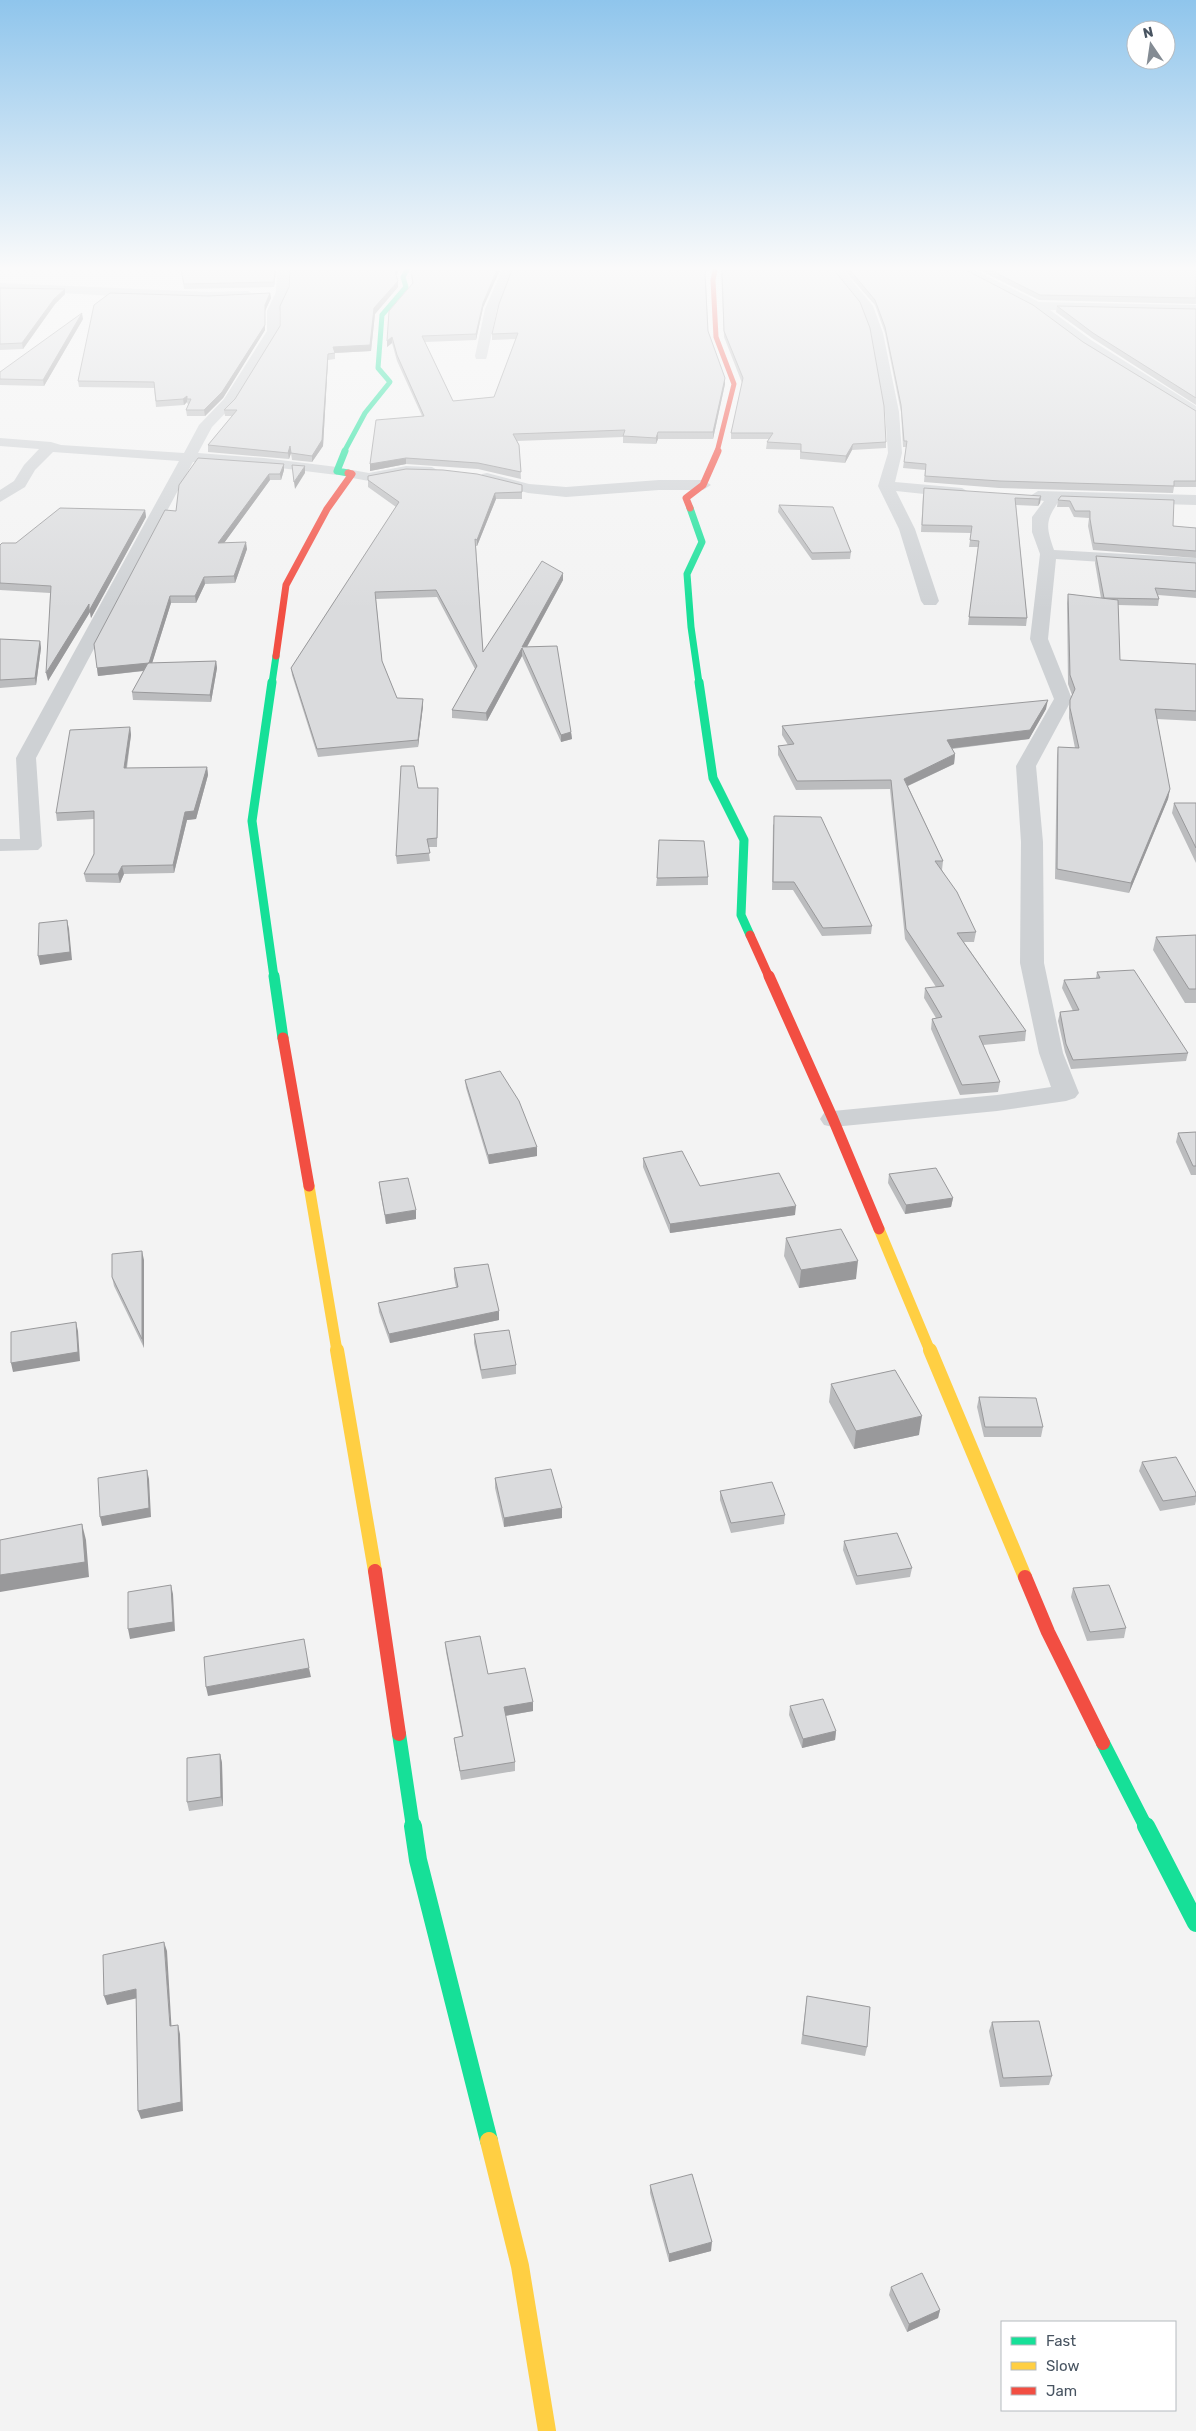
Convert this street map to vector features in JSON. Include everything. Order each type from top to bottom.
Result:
[{"type":"street","points":[[0,845],[31,846],[26,758],[206,425],[229,401],[240,383]]},
{"type":"street","points":[[390,383],[389,387],[371,404],[343,450],[345,472],[286,585],[252,821],[279,1014],[373,1555],[418,1860],[520,2266],[547,2431]]},
{"type":"street","points":[[734,383],[720,446],[703,485],[686,498],[702,542],[687,574],[691,627],[713,778],[744,840],[741,915],[833,1119],[1048,1632],[1153,1843],[1196,1923]]},
{"type":"street","points":[[887,383],[892,412],[896,453],[886,486],[907,529],[930,601]]},
{"type":"street","points":[[1151,383],[1196,412]]},
{"type":"street","points":[[0,442],[51,446],[59,449],[264,462],[345,472],[361,478],[406,470],[443,471]]},
{"type":"street","points":[[0,497],[20,484],[29,468],[51,446]]},
{"type":"street","points":[[469,474],[546,492],[611,490],[659,485],[703,485]]},
{"type":"street","points":[[886,486],[973,493]]},
{"type":"street","points":[[1027,495],[1196,500]]},
{"type":"street","points":[[833,1119],[997,1103],[1066,1093],[1051,1053],[1032,963],[1032,842],[1026,766],[1062,699],[1039,639],[1048,554],[1040,532],[1040,517],[1056,496]]},
{"type":"street","points":[[1048,554],[1196,563]]},
{"type":"building","points":[[154,383],[227,383],[222,392],[204,410],[186,410],[191,399],[187,399],[187,396],[183,399],[156,401]]},
{"type":"building","points":[[245,383],[326,383],[322,440],[312,456],[291,453],[290,446],[288,453],[208,445],[237,410],[224,410],[235,399]]},
{"type":"building","points":[[410,383],[445,383],[453,401],[494,397],[499,383],[724,383],[713,432],[658,432],[656,438],[623,436],[625,430],[513,434],[519,445],[521,472],[478,463],[406,458],[370,464],[376,420],[424,416]]},
{"type":"building","points":[[742,383],[880,383],[884,406],[886,442],[853,444],[846,456],[801,452],[801,444],[767,442],[773,433],[731,433]]},
{"type":"building","points":[[897,383],[1151,383],[1196,411],[1196,481],[1174,481],[1174,486],[1000,481],[925,476],[926,464],[904,462],[907,441],[904,441],[901,405]]},
{"type":"building","points":[[1173,383],[1196,383],[1196,398]]},
{"type":"building","points":[[198,458],[284,464],[280,474],[269,474],[218,543],[246,542],[234,576],[204,577],[195,596],[170,596],[149,663],[97,668],[94,644],[165,510],[176,511],[179,485]]},
{"type":"building","points":[[292,465],[305,466],[294,482]]},
{"type":"building","points":[[406,469],[443,470],[477,474],[522,485],[522,492],[495,493],[477,540],[475,539],[483,652],[542,561],[563,573],[522,647],[557,646],[571,732],[561,735],[522,648],[486,713],[452,710],[477,666],[436,590],[375,592],[382,661],[397,698],[423,699],[418,740],[317,749],[291,668],[399,502],[368,480],[368,476]]},
{"type":"building","points":[[924,488],[1041,496],[1039,499],[1015,498],[1027,618],[969,617],[979,541],[970,540],[972,526],[922,525]]},
{"type":"building","points":[[1061,496],[1174,500],[1173,526],[1196,528],[1196,551],[1094,543],[1090,511],[1075,511],[1070,501],[1058,500]]},
{"type":"building","points":[[779,505],[833,507],[851,552],[812,553]]},
{"type":"building","points":[[60,508],[145,510],[89,611],[89,604],[46,673],[51,586],[0,583],[0,545],[2,543],[16,543]]},
{"type":"building","points":[[1096,556],[1196,563],[1196,591],[1155,588],[1159,599],[1104,598]]},
{"type":"building","points":[[1068,594],[1118,600],[1120,660],[1196,664],[1196,711],[1155,709],[1170,789],[1131,883],[1057,869],[1058,747],[1079,748],[1070,708],[1070,700],[1075,689],[1070,675]]},
{"type":"building","points":[[0,639],[40,641],[35,678],[0,680]]},
{"type":"building","points":[[216,661],[210,695],[132,692],[148,663]]},
{"type":"building","points":[[1048,700],[1030,730],[947,740],[955,754],[904,779],[943,861],[935,861],[957,892],[976,932],[957,933],[1026,1031],[979,1036],[1000,1082],[962,1085],[932,1019],[942,1017],[925,988],[944,986],[906,929],[891,780],[797,781],[778,746],[794,744],[782,726]]},
{"type":"building","points":[[130,727],[124,768],[207,767],[194,811],[185,812],[173,865],[122,866],[118,874],[84,874],[94,854],[94,811],[56,813],[70,730]]},
{"type":"building","points":[[401,766],[414,766],[418,788],[438,788],[437,838],[427,839],[430,853],[396,856]]},
{"type":"building","points":[[1174,803],[1196,803],[1196,848]]},
{"type":"building","points":[[774,816],[821,817],[872,926],[823,928],[794,882],[773,882]]},
{"type":"building","points":[[659,840],[704,841],[708,877],[657,878]]},
{"type":"building","points":[[67,920],[70,952],[38,956],[39,923]]},
{"type":"building","points":[[1196,935],[1196,989],[1189,989],[1156,937]]},
{"type":"building","points":[[1134,970],[1188,1053],[1073,1060],[1066,1044],[1060,1012],[1079,1010],[1064,980],[1100,978],[1097,972]]},
{"type":"building","points":[[500,1071],[519,1101],[537,1147],[488,1155],[465,1080]]},
{"type":"building","points":[[1196,1132],[1196,1166],[1193,1166],[1178,1133]]},
{"type":"building","points":[[682,1151],[700,1186],[779,1173],[796,1206],[670,1224],[643,1158]]},
{"type":"building","points":[[936,1168],[953,1198],[906,1205],[889,1174]]},
{"type":"building","points":[[408,1178],[416,1210],[385,1215],[379,1182]]},
{"type":"building","points":[[841,1229],[858,1261],[801,1270],[786,1238]]},
{"type":"building","points":[[142,1251],[142,1339],[112,1277],[112,1254]]},
{"type":"building","points":[[488,1264],[499,1311],[389,1334],[378,1303],[458,1287],[454,1268]]},
{"type":"building","points":[[76,1322],[78,1352],[11,1363],[11,1332]]},
{"type":"building","points":[[509,1330],[516,1365],[481,1370],[474,1334]]},
{"type":"building","points":[[895,1370],[922,1416],[856,1431],[831,1384]]},
{"type":"building","points":[[979,1397],[1036,1398],[1043,1427],[985,1427]]},
{"type":"building","points":[[1176,1457],[1196,1496],[1163,1501],[1142,1462]]},
{"type":"building","points":[[551,1469],[562,1508],[504,1518],[495,1478]]},
{"type":"building","points":[[147,1470],[149,1508],[100,1517],[98,1478]]},
{"type":"building","points":[[772,1482],[785,1515],[731,1523],[720,1491]]},
{"type":"building","points":[[82,1524],[85,1562],[0,1575],[0,1540]]},
{"type":"building","points":[[897,1533],[912,1568],[857,1576],[844,1541]]},
{"type":"building","points":[[171,1585],[173,1622],[128,1629],[128,1592]]},
{"type":"building","points":[[1109,1585],[1126,1628],[1090,1632],[1073,1588]]},
{"type":"building","points":[[480,1636],[488,1674],[525,1668],[533,1702],[504,1707],[515,1762],[460,1771],[454,1738],[463,1736],[445,1642]]},
{"type":"building","points":[[304,1639],[309,1668],[206,1687],[204,1657]]},
{"type":"building","points":[[823,1699],[836,1731],[803,1739],[790,1706]]},
{"type":"building","points":[[220,1754],[221,1797],[187,1802],[187,1758]]},
{"type":"building","points":[[164,1942],[170,2026],[178,2025],[181,2102],[138,2111],[136,1989],[104,1996],[103,1955]]},
{"type":"building","points":[[807,1996],[870,2007],[867,2047],[803,2035]]},
{"type":"building","points":[[1039,2021],[1052,2076],[1003,2078],[992,2022]]},
{"type":"building","points":[[692,2174],[712,2242],[669,2254],[650,2185]]},
{"type":"building","points":[[922,2273],[940,2310],[909,2324],[891,2287]]},
{"type":"traffic: fast","points":[[348,473],[337,471],[343,454],[370,405],[389,383]]},
{"type":"traffic: fast","points":[[690,508],[702,542],[687,574],[691,627],[713,778],[744,840],[741,915],[750,935]]},
{"type":"traffic: fast","points":[[276,656],[252,821],[283,1038]]},
{"type":"traffic: fast","points":[[399,1734],[418,1860],[489,2141]]},
{"type":"traffic: fast","points":[[1103,1743],[1196,1923]]},
{"type":"traffic: slow","points":[[309,1186],[375,1571]]},
{"type":"traffic: slow","points":[[879,1229],[1025,1577]]},
{"type":"traffic: slow","points":[[489,2141],[520,2266],[547,2431]]},
{"type":"traffic: jam","points":[[690,508],[686,498],[703,485],[720,446],[734,383]]},
{"type":"traffic: jam","points":[[276,656],[286,585],[327,509],[352,474],[348,473]]},
{"type":"traffic: jam","points":[[750,935],[833,1119],[879,1229]]},
{"type":"traffic: jam","points":[[283,1038],[309,1186]]},
{"type":"traffic: jam","points":[[375,1571],[399,1734]]},
{"type":"traffic: jam","points":[[1025,1577],[1048,1632],[1103,1743]]}]
